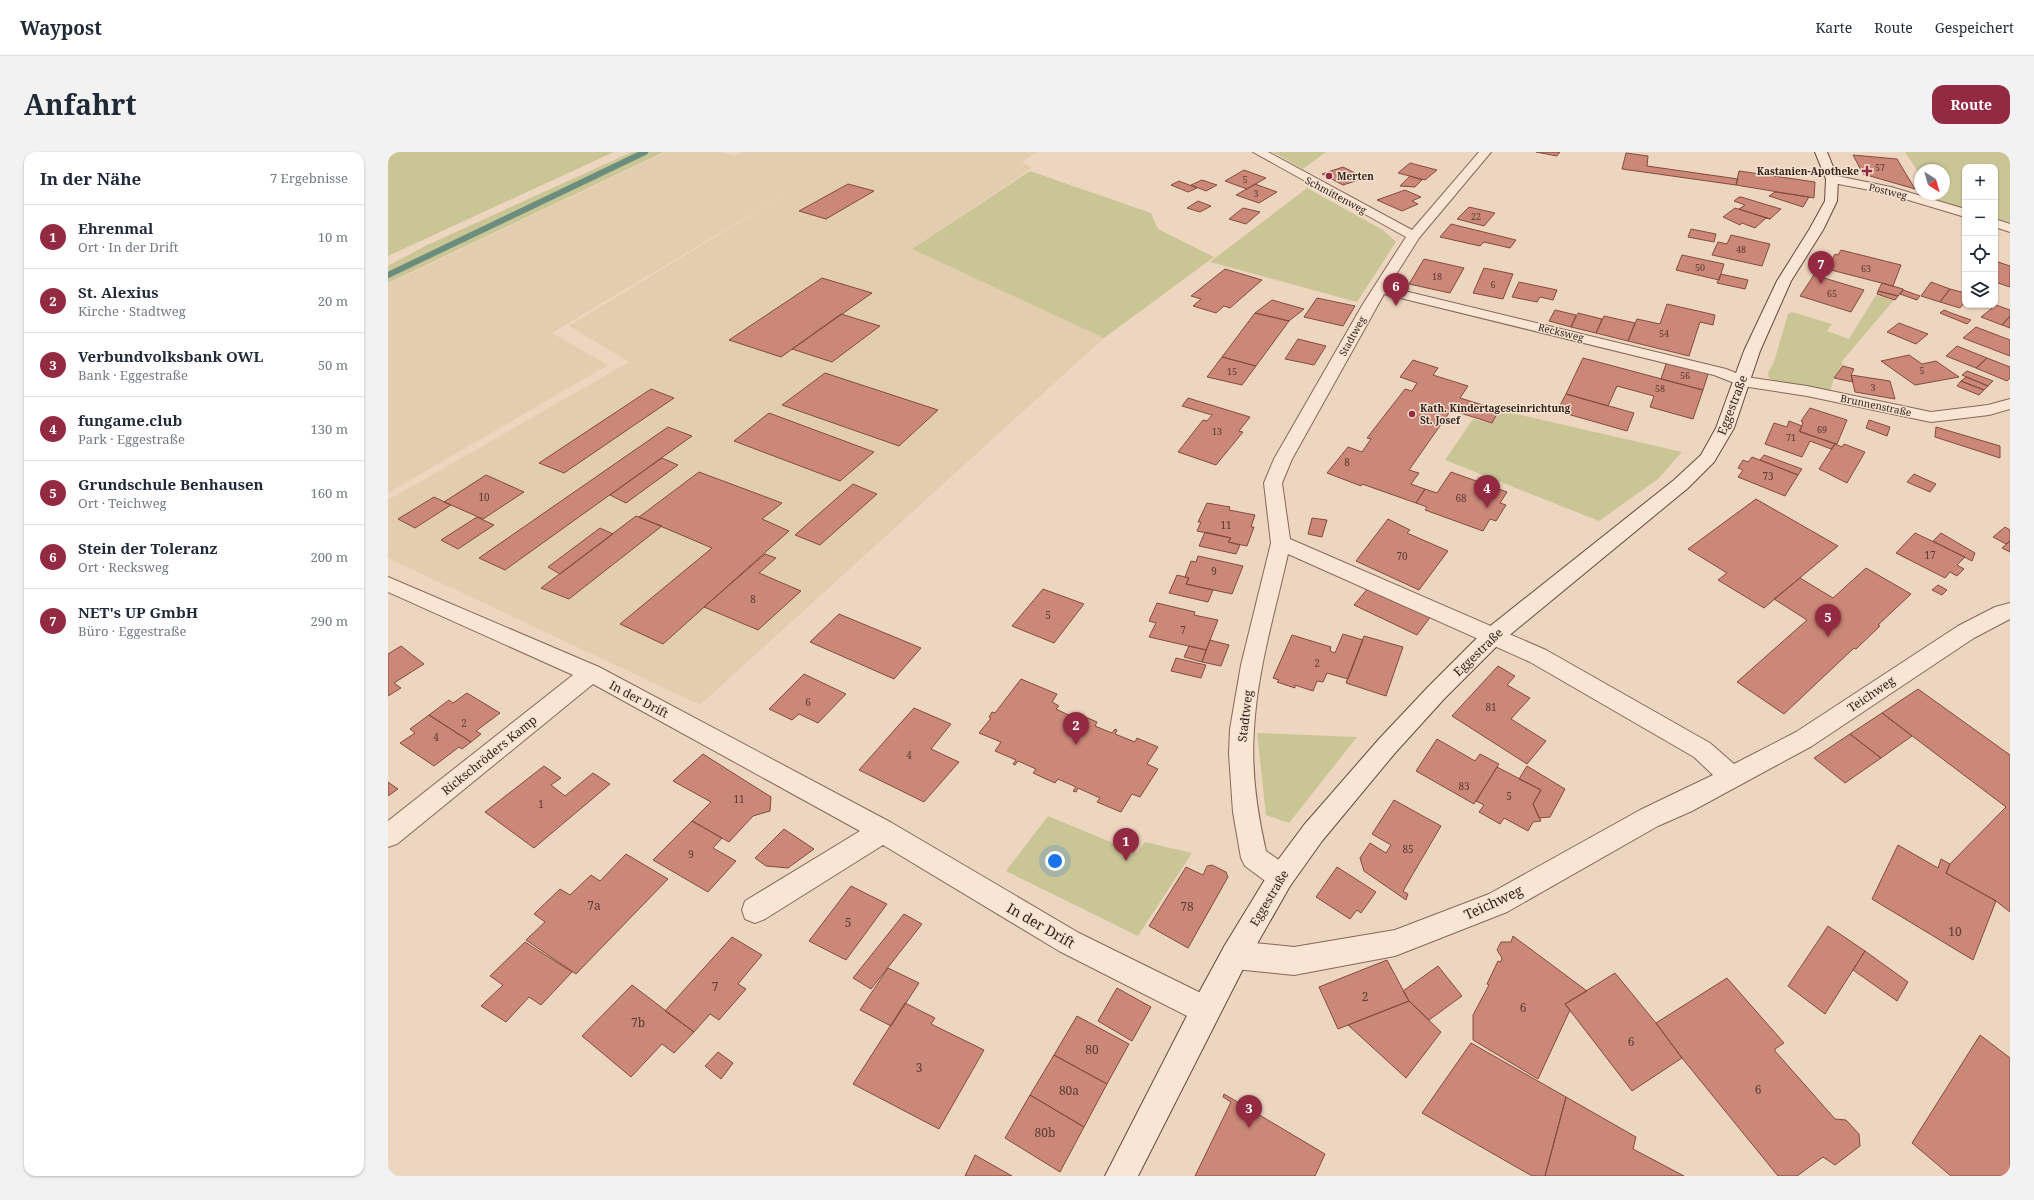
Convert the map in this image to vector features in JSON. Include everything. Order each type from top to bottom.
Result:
[{"type":"street","name":"Schmittenweg","points":[[1259,152],[1414,236]]},
{"type":"street","name":"Stadtweg","points":[[1281,877],[1254,858],[1245,812],[1241,754],[1242,730],[1252,665],[1282,543],[1273,483],[1283,459],[1380,289],[1414,236],[1485,152]]},
{"type":"street","name":"Eggestraße","points":[[1121,1176],[1205,1010],[1235,955],[1281,877],[1313,833],[1387,746],[1436,693],[1492,637],[1682,484],[1708,458],[1725,428],[1752,351],[1784,281],[1816,230],[1831,200],[1832,179],[1821,152]]},
{"type":"street","name":"Postweg","points":[[1832,179],[1886,190],[1962,212]]},
{"type":"street","points":[[1998,224],[2010,228]]},
{"type":"street","name":"Recksweg","points":[[1380,289],[1635,350],[1720,372],[1742,381]]},
{"type":"street","name":"Brunnenstraße","points":[[1742,381],[1807,391],[1931,417],[1989,410],[2010,404]]},
{"type":"street","points":[[1282,543],[1538,656],[1702,750],[1731,777]]},
{"type":"street","name":"In der Drift","points":[[388,584],[591,673],[883,831],[1069,942],[1205,1010]]},
{"type":"street","name":"Teichweg","points":[[1235,955],[1294,961],[1395,943],[1498,903],[1649,818],[1804,739],[1960,636],[2002,612],[2010,611]]},
{"type":"street","name":"Rickschröders Kamp","points":[[388,836],[591,673]]},
{"type":"street","points":[[755,910],[883,831]]},
{"type":"shaded area","points":[[388,152],[614,152],[388,256]]},
{"type":"shaded area","points":[[632,152],[664,152],[388,283],[388,266],[425,246]]},
{"type":"shaded area","points":[[666,152],[722,152],[735,156],[742,152],[1037,152],[1022,162],[1032,168],[912,249],[1104,338],[700,705],[388,558],[388,500],[629,362],[569,326],[810,179],[552,333],[608,365],[388,493],[388,284]]},
{"type":"shaded area","points":[[1273,152],[1326,152],[1303,169]]},
{"type":"shaded area","points":[[1905,152],[2010,152],[2010,223],[1998,219],[1998,164],[1962,164],[1962,207],[1938,200],[1950,200],[1950,164],[1914,164],[1914,166]]},
{"type":"shaded area","points":[[1030,171],[1151,213],[1158,229],[1214,257],[1104,338],[912,249]]},
{"type":"shaded area","points":[[1307,188],[1383,230],[1396,242],[1357,302],[1210,262]]},
{"type":"shaded area","points":[[1876,295],[1894,300],[1842,361],[1843,366],[1834,378],[1830,392],[1774,381],[1769,378],[1768,373],[1774,362],[1788,314],[1792,312],[1832,324],[1827,331],[1849,339]]},
{"type":"shaded area","points":[[1499,410],[1682,452],[1658,479],[1599,521],[1445,460],[1473,419],[1491,423]]},
{"type":"shaded area","points":[[1257,733],[1357,737],[1289,823],[1266,815]]},
{"type":"shaded area","points":[[1048,816],[1137,853],[1145,842],[1192,853],[1138,936],[1006,871]]},
{"type":"building","points":[[1536,152],[1560,152],[1557,156]]},
{"type":"building","points":[[1626,153],[1648,156],[1647,166],[1738,179],[1736,185],[1622,169]]},
{"type":"building","points":[[1853,155],[1897,159],[1914,189],[1863,174]]},
{"type":"building","points":[[1410,163],[1437,170],[1425,180],[1398,173]]},
{"type":"building","points":[[1343,167],[1365,178],[1343,185],[1322,174]]},
{"type":"building","points":[[1244,170],[1266,178],[1247,189],[1225,181]]},
{"type":"building","points":[[1739,171],[1815,182],[1814,198],[1736,185]]},
{"type":"building","points":[[1410,176],[1422,180],[1415,187],[1400,186]]},
{"type":"building","points":[[1202,180],[1217,185],[1206,191],[1191,185]]},
{"type":"building","points":[[1179,181],[1197,188],[1188,192],[1171,185]]},
{"type":"building","points":[[848,184],[874,191],[826,219],[799,211]]},
{"type":"building","points":[[1255,184],[1277,192],[1259,203],[1236,195]]},
{"type":"building","points":[[1405,190],[1421,197],[1412,201],[1418,204],[1402,211],[1377,200]]},
{"type":"building","points":[[1775,192],[1809,197],[1803,207],[1769,196]]},
{"type":"building","points":[[1739,197],[1781,209],[1770,219],[1739,209],[1745,205],[1734,201]]},
{"type":"building","points":[[1198,201],[1211,206],[1200,212],[1187,208]]},
{"type":"building","points":[[1469,207],[1495,213],[1484,226],[1457,219]]},
{"type":"building","points":[[1243,208],[1260,212],[1246,224],[1229,219]]},
{"type":"building","points":[[1735,208],[1770,219],[1766,218],[1755,228],[1742,223],[1740,225],[1723,217]]},
{"type":"building","points":[[1451,224],[1516,240],[1510,248],[1484,242],[1480,246],[1440,237]]},
{"type":"building","points":[[1691,229],[1716,234],[1714,242],[1688,237]]},
{"type":"building","points":[[1731,235],[1770,244],[1762,266],[1712,255],[1718,242],[1727,244]]},
{"type":"building","points":[[1841,250],[1901,265],[1893,286],[1831,270],[1834,264],[1830,263],[1835,254],[1838,255]]},
{"type":"building","points":[[1682,255],[1724,264],[1719,280],[1676,270]]},
{"type":"building","points":[[1424,259],[1464,268],[1450,293],[1409,284]]},
{"type":"building","points":[[1998,262],[2010,266],[2010,287],[1998,283]]},
{"type":"building","points":[[1484,268],[1513,274],[1503,299],[1473,293]]},
{"type":"building","points":[[1225,269],[1262,280],[1230,308],[1224,306],[1216,313],[1193,306],[1201,299],[1191,296]]},
{"type":"building","points":[[1721,274],[1748,280],[1745,289],[1717,283]]},
{"type":"building","points":[[1814,275],[1864,290],[1851,312],[1800,296]]},
{"type":"building","points":[[822,278],[872,293],[781,357],[729,340]]},
{"type":"building","points":[[1519,282],[1557,290],[1553,300],[1540,297],[1537,302],[1512,297]]},
{"type":"building","points":[[1931,282],[1950,289],[1940,302],[1921,296]]},
{"type":"building","points":[[1882,283],[1903,290],[1898,296],[1878,291]]},
{"type":"building","points":[[1950,289],[1962,292],[1962,306],[1960,308],[1940,302]]},
{"type":"building","points":[[1903,290],[1920,296],[1917,300],[1900,294]]},
{"type":"building","points":[[1878,291],[1898,296],[1895,300],[1877,294]]},
{"type":"building","points":[[1317,298],[1355,306],[1343,326],[1304,317]]},
{"type":"building","points":[[1272,300],[1304,309],[1289,321],[1255,313]]},
{"type":"building","points":[[1667,304],[1715,315],[1713,325],[1700,322],[1689,356],[1628,341],[1637,319],[1660,324]]},
{"type":"building","points":[[1998,306],[2010,310],[2010,316],[2002,325],[1981,317],[1992,308],[1998,308]]},
{"type":"building","points":[[1555,310],[1576,315],[1571,327],[1549,321]]},
{"type":"building","points":[[1944,310],[1971,320],[1967,324],[1940,313]]},
{"type":"building","points":[[1255,313],[1289,321],[1256,366],[1222,357]]},
{"type":"building","points":[[1578,313],[1602,319],[1596,333],[1571,327]]},
{"type":"building","points":[[841,314],[880,326],[832,362],[792,349]]},
{"type":"building","points":[[1604,316],[1635,323],[1628,341],[1596,333]]},
{"type":"building","points":[[2010,316],[2010,328],[2002,325]]},
{"type":"building","points":[[1899,323],[1928,334],[1916,344],[1887,332]]},
{"type":"building","points":[[1976,327],[2010,340],[2010,356],[1963,338]]},
{"type":"building","points":[[1298,339],[1326,346],[1314,365],[1285,359]]},
{"type":"building","points":[[1957,346],[1987,358],[1976,368],[1946,356]]},
{"type":"building","points":[[1909,355],[1922,364],[1936,361],[1959,377],[1915,385],[1881,361]]},
{"type":"building","points":[[1222,357],[1256,366],[1242,385],[1207,377]]},
{"type":"building","points":[[1583,358],[1703,390],[1693,419],[1650,407],[1654,396],[1617,386],[1608,406],[1566,394]]},
{"type":"building","points":[[1987,358],[2010,367],[2010,378],[2007,381],[1976,368]]},
{"type":"building","points":[[1413,360],[1438,368],[1433,375],[1468,386],[1460,398],[1499,410],[1492,423],[1451,410],[1409,470],[1419,473],[1411,484],[1425,489],[1416,503],[1362,484],[1361,486],[1327,473],[1348,447],[1362,452],[1371,439],[1367,438],[1405,389],[1412,391],[1417,383],[1400,377]]},
{"type":"building","points":[[1667,361],[1709,371],[1703,390],[1661,379]]},
{"type":"building","points":[[1843,366],[1854,369],[1851,375],[1853,382],[1834,378]]},
{"type":"building","points":[[1967,371],[1993,381],[1988,386],[1962,375]]},
{"type":"building","points":[[825,373],[938,410],[899,446],[782,405]]},
{"type":"building","points":[[1851,375],[1890,381],[1895,399],[1855,392]]},
{"type":"building","points":[[1966,377],[1988,386],[1984,390],[1961,381]]},
{"type":"building","points":[[1961,381],[1984,390],[1979,395],[1957,386]]},
{"type":"building","points":[[651,389],[674,398],[564,473],[539,463]]},
{"type":"building","points":[[1566,394],[1634,413],[1627,431],[1557,411]]},
{"type":"building","points":[[1188,398],[1250,417],[1239,431],[1243,432],[1216,465],[1178,452],[1203,420],[1207,421],[1212,415],[1182,406]]},
{"type":"building","points":[[1810,408],[1847,420],[1837,444],[1800,432],[1803,422],[1801,421]]},
{"type":"building","points":[[769,413],[874,452],[840,481],[734,441]]},
{"type":"building","points":[[1869,420],[1890,427],[1887,436],[1866,428]]},
{"type":"building","points":[[1789,421],[1802,426],[1799,431],[1835,444],[1831,449],[1810,441],[1802,457],[1765,444],[1774,423],[1787,427]]},
{"type":"building","points":[[668,427],[692,436],[505,570],[479,558]]},
{"type":"building","points":[[1936,427],[2000,446],[2000,458],[1935,437]]},
{"type":"building","points":[[1835,444],[1842,447],[1844,444],[1865,452],[1847,483],[1819,469]]},
{"type":"building","points":[[1764,455],[1802,469],[1798,475],[1760,460]]},
{"type":"building","points":[[1752,457],[1798,475],[1785,496],[1738,477],[1743,470],[1738,468],[1743,460],[1748,462]]},
{"type":"building","points":[[662,458],[678,465],[626,503],[610,495]]},
{"type":"building","points":[[699,472],[782,503],[762,519],[789,531],[663,644],[620,624],[712,548],[639,517]]},
{"type":"building","points":[[1451,472],[1507,492],[1500,503],[1506,505],[1496,521],[1490,519],[1483,531],[1425,510],[1427,507],[1416,503],[1425,489],[1437,493]]},
{"type":"building","points":[[1914,474],[1936,484],[1930,492],[1907,482]]},
{"type":"building","points":[[486,475],[524,492],[483,519],[444,502]]},
{"type":"building","points":[[853,484],[877,494],[820,545],[795,535]]},
{"type":"building","points":[[434,497],[451,505],[415,528],[398,519]]},
{"type":"building","points":[[1756,499],[1838,546],[1764,608],[1718,580],[1727,573],[1688,549]]},
{"type":"building","points":[[1207,503],[1230,507],[1229,510],[1255,515],[1251,527],[1254,527],[1247,546],[1228,542],[1231,538],[1197,531],[1201,522],[1198,522]]},
{"type":"building","points":[[636,516],[662,526],[569,599],[541,588]]},
{"type":"building","points":[[477,517],[494,525],[458,549],[441,540]]},
{"type":"building","points":[[1312,518],[1327,520],[1322,537],[1308,534]]},
{"type":"building","points":[[1388,519],[1410,530],[1407,533],[1448,551],[1419,590],[1356,561]]},
{"type":"building","points":[[2005,527],[2010,530],[2010,541],[2006,544],[1993,537]]},
{"type":"building","points":[[600,528],[613,534],[560,574],[548,567]]},
{"type":"building","points":[[1205,532],[1231,538],[1228,542],[1240,545],[1236,554],[1199,546]]},
{"type":"building","points":[[1915,533],[1965,557],[1957,565],[1964,569],[1957,576],[1950,572],[1945,578],[1896,553]]},
{"type":"building","points":[[1941,533],[1975,553],[1972,561],[1933,541]]},
{"type":"building","points":[[2010,541],[2010,552],[2002,548]]},
{"type":"building","points":[[765,554],[776,558],[759,573],[801,591],[758,630],[704,607]]},
{"type":"building","points":[[1198,556],[1243,566],[1232,594],[1186,584],[1189,578],[1185,577],[1191,561],[1196,562]]},
{"type":"building","points":[[1866,568],[1911,594],[1878,625],[1880,626],[1856,649],[1854,648],[1784,714],[1737,682],[1807,620],[1774,599],[1800,578],[1833,598]]},
{"type":"building","points":[[1177,575],[1189,578],[1186,584],[1213,590],[1208,602],[1169,593]]},
{"type":"building","points":[[1938,585],[1947,590],[1942,595],[1932,590]]},
{"type":"building","points":[[1369,587],[1431,616],[1417,635],[1354,605]]},
{"type":"building","points":[[1043,589],[1084,604],[1054,643],[1012,626]]},
{"type":"building","points":[[1157,603],[1195,612],[1194,615],[1218,620],[1206,650],[1149,637],[1156,623],[1149,621]]},
{"type":"building","points":[[839,614],[921,648],[894,679],[810,642]]},
{"type":"building","points":[[1343,634],[1363,640],[1348,679],[1327,673],[1323,682],[1317,681],[1313,691],[1295,685],[1295,688],[1277,682],[1279,680],[1273,678],[1292,635],[1331,647],[1330,651],[1335,653]]},
{"type":"building","points":[[1364,636],[1403,647],[1386,696],[1346,683]]},
{"type":"building","points":[[1210,640],[1229,645],[1221,666],[1202,662]]},
{"type":"building","points":[[401,646],[424,664],[394,683],[401,688],[388,696],[388,654]]},
{"type":"building","points":[[1189,646],[1206,650],[1202,662],[1184,657]]},
{"type":"building","points":[[1176,658],[1206,665],[1201,678],[1171,671]]},
{"type":"building","points":[[1498,666],[1515,676],[1507,685],[1530,698],[1511,719],[1546,741],[1527,764],[1452,716]]},
{"type":"building","points":[[804,674],[846,694],[818,723],[799,714],[792,720],[769,709]]},
{"type":"building","points":[[1021,679],[1057,694],[1052,702],[1059,706],[1056,709],[1073,717],[1076,713],[1097,722],[1095,726],[1112,733],[1115,729],[1117,730],[1115,734],[1135,742],[1137,738],[1158,747],[1147,764],[1158,769],[1140,797],[1132,794],[1121,812],[1097,802],[1100,798],[1078,788],[1076,792],[1073,791],[1076,787],[1058,779],[1055,783],[1033,773],[1036,769],[1018,761],[1015,765],[1013,764],[1016,760],[995,751],[1001,742],[979,733],[991,718],[989,717],[992,712],[995,713]]},
{"type":"building","points":[[1918,689],[2010,755],[2010,912],[1996,901],[1946,873],[1950,864],[2006,807],[1882,713]]},
{"type":"building","points":[[467,693],[500,713],[476,731],[481,734],[471,742],[429,715],[449,700],[453,703]]},
{"type":"building","points":[[914,708],[951,724],[931,749],[959,762],[924,802],[859,770]]},
{"type":"building","points":[[1882,713],[1912,736],[1881,758],[1850,734]]},
{"type":"building","points":[[429,715],[471,742],[462,749],[459,747],[434,766],[400,743],[415,733],[410,729]]},
{"type":"building","points":[[1850,734],[1881,758],[1845,783],[1814,758]]},
{"type":"building","points":[[1437,739],[1475,761],[1480,754],[1499,764],[1474,804],[1416,771]]},
{"type":"building","points":[[703,754],[771,797],[770,811],[753,816],[729,842],[692,821],[711,802],[673,781]]},
{"type":"building","points":[[544,766],[561,778],[551,785],[565,796],[593,773],[610,784],[534,848],[485,812]]},
{"type":"building","points":[[1527,766],[1565,789],[1550,817],[1539,818],[1533,804],[1541,790],[1519,779]]},
{"type":"building","points":[[1497,767],[1541,790],[1533,804],[1541,821],[1533,822],[1528,831],[1504,818],[1500,824],[1479,812],[1484,805],[1476,801]]},
{"type":"building","points":[[388,782],[398,789],[388,796]]},
{"type":"building","points":[[1394,800],[1441,826],[1403,891],[1408,894],[1406,900],[1364,871],[1360,858],[1370,843],[1386,853],[1391,845],[1372,834]]},
{"type":"building","points":[[692,821],[722,838],[713,848],[736,861],[708,892],[653,860]]},
{"type":"building","points":[[784,829],[814,849],[788,868],[766,866],[755,858]]},
{"type":"building","points":[[1898,845],[1938,868],[1941,859],[1950,864],[1946,873],[1996,901],[1973,960],[1872,899]]},
{"type":"building","points":[[626,854],[668,879],[576,974],[526,940],[545,922],[534,914],[560,889],[570,895],[591,875],[600,881]]},
{"type":"building","points":[[1212,865],[1226,872],[1228,877],[1188,948],[1149,926],[1186,867],[1203,875],[1207,866]]},
{"type":"building","points":[[1337,867],[1376,892],[1361,913],[1357,910],[1350,919],[1316,897]]},
{"type":"building","points":[[851,886],[887,904],[846,960],[809,941]]},
{"type":"building","points":[[904,914],[922,924],[871,989],[853,978]]},
{"type":"building","points":[[1828,926],[1865,951],[1825,1014],[1788,986]]},
{"type":"building","points":[[1513,936],[1587,991],[1565,1004],[1570,1010],[1538,1079],[1473,1040],[1473,1015],[1489,985],[1487,984],[1498,961],[1501,962],[1502,958],[1497,950],[1501,942],[1511,942]]},
{"type":"building","points":[[732,937],[762,955],[738,984],[746,989],[719,1020],[710,1014],[694,1032],[665,1011]]},
{"type":"building","points":[[525,942],[572,972],[541,1005],[529,997],[506,1022],[481,1006],[503,985],[490,976]]},
{"type":"building","points":[[1865,951],[1908,982],[1897,1001],[1853,970]]},
{"type":"building","points":[[1387,960],[1409,1001],[1338,1029],[1319,987]]},
{"type":"building","points":[[1438,966],[1462,996],[1429,1020],[1409,1001],[1403,991]]},
{"type":"building","points":[[888,968],[919,983],[891,1026],[860,1010]]},
{"type":"building","points":[[1615,973],[1656,1023],[1682,1058],[1632,1091],[1565,1004]]},
{"type":"building","points":[[1727,978],[1784,1043],[1775,1049],[1775,1051],[1835,1119],[1846,1120],[1859,1134],[1860,1146],[1835,1165],[1823,1157],[1797,1176],[1778,1176],[1682,1058],[1656,1023]]},
{"type":"building","points":[[632,985],[694,1032],[674,1053],[662,1044],[631,1077],[582,1036]]},
{"type":"building","points":[[1117,988],[1151,1007],[1132,1041],[1098,1021]]},
{"type":"building","points":[[1409,1001],[1441,1032],[1406,1078],[1348,1025]]},
{"type":"building","points":[[905,1003],[935,1018],[931,1024],[984,1050],[939,1129],[853,1084]]},
{"type":"building","points":[[1077,1016],[1129,1044],[1107,1084],[1054,1055]]},
{"type":"building","points":[[1980,1035],[2010,1058],[2010,1176],[1951,1176],[1912,1143]]},
{"type":"building","points":[[1471,1043],[1566,1097],[1545,1176],[1532,1176],[1422,1113]]},
{"type":"building","points":[[718,1052],[733,1063],[721,1079],[705,1066]]},
{"type":"building","points":[[1054,1055],[1107,1084],[1084,1127],[1030,1095]]},
{"type":"building","points":[[1224,1094],[1325,1154],[1315,1176],[1195,1176],[1231,1102],[1223,1097]]},
{"type":"building","points":[[1030,1095],[1084,1127],[1060,1172],[1005,1138]]},
{"type":"building","points":[[1566,1097],[1636,1137],[1633,1149],[1684,1176],[1545,1176]]},
{"type":"building","points":[[975,1155],[1012,1176],[965,1176]]},
{"type":"waterway","points":[[388,275],[645,152]]},
{"type":"place","name":"Kastanien-Apotheke","points":[[1867,171]]},
{"type":"place","name":"Merten","points":[[1329,176]]},
{"type":"place","name":"NET's UP GmbH","points":[[1821,284]]},
{"type":"place","name":"Stein der Toleranz","points":[[1396,306]]},
{"type":"place","name":"Kath. Kindertageseinrichtung St. Josef","points":[[1412,414]]},
{"type":"place","name":"fungame.club","points":[[1487,508]]},
{"type":"place","name":"Grundschule Benhausen","points":[[1828,637]]},
{"type":"place","name":"St. Alexius","points":[[1076,745]]},
{"type":"place","name":"Ehrenmal","points":[[1126,861]]},
{"type":"place","name":"Verbundvolksbank OWL","points":[[1249,1128]]}]
